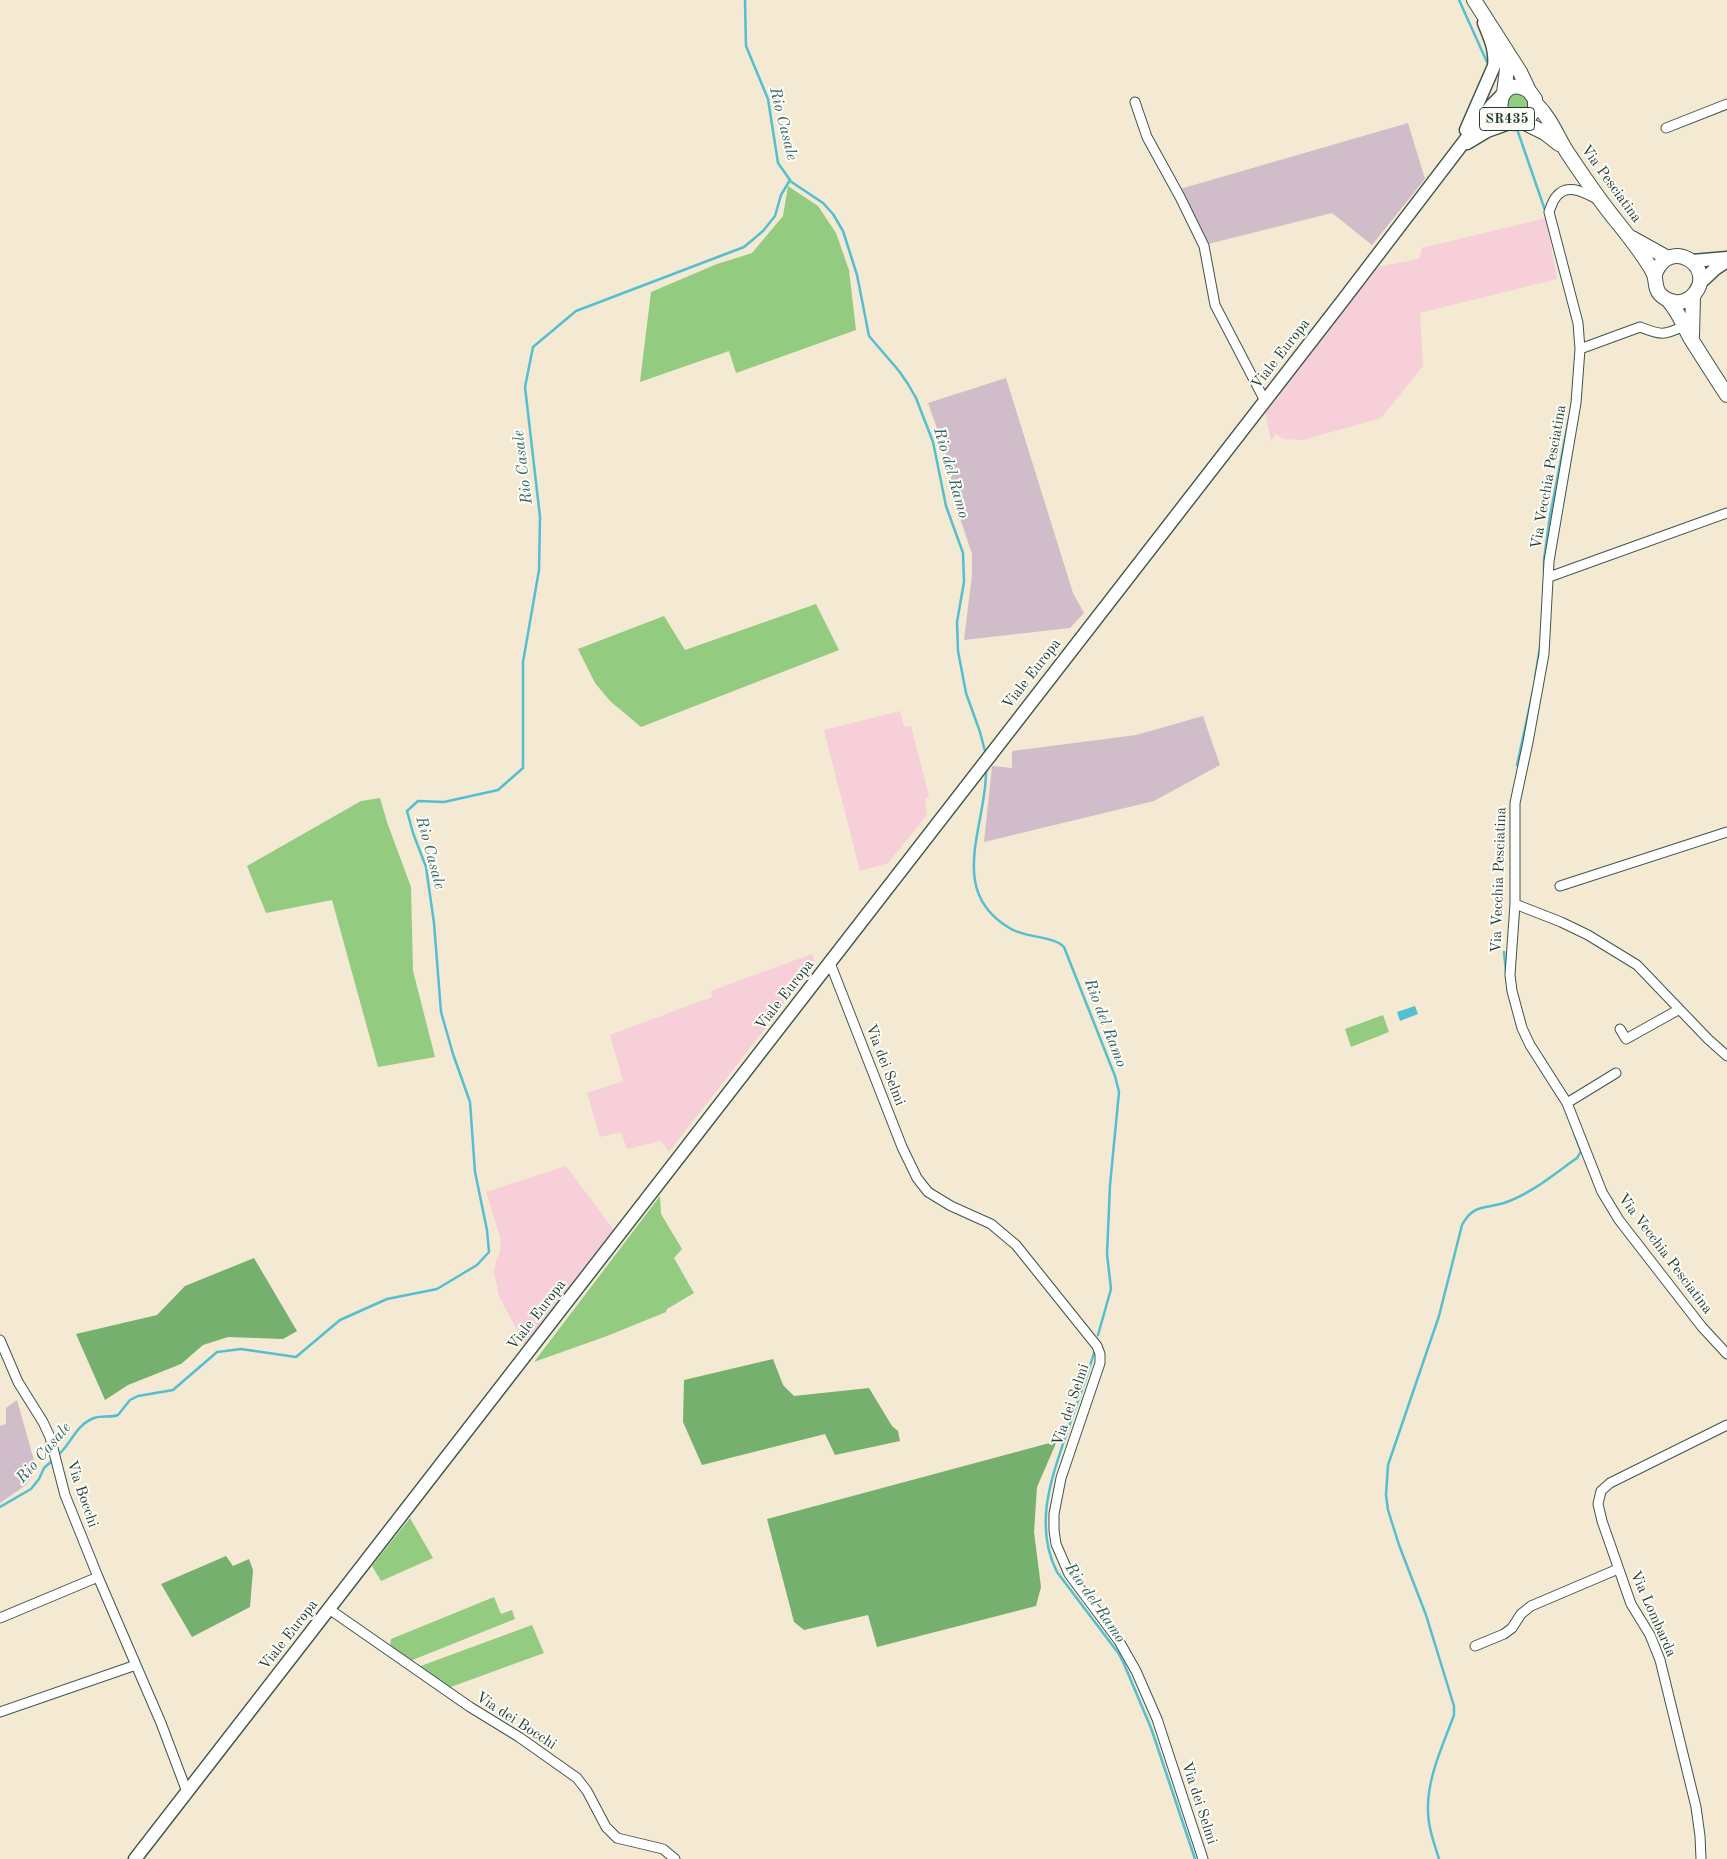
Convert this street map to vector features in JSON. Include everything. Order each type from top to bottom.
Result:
[{"type":"main road","name":"Via Pesciatina","points":[[1475,1],[1520,72],[1536,104],[1544,112],[1566,150],[1600,201],[1630,237],[1654,274],[1658,292],[1668,300],[1681,317],[1692,340],[1727,395]]},
{"type":"main road","name":"Viale Europa","points":[[1459,149],[1486,89],[1494,66],[1493,46],[1475,1]]},
{"type":"main road","name":"Via Pesciatina","points":[[1503,45],[1507,62],[1504,93],[1500,107],[1504,116],[1545,133],[1566,150]]},
{"type":"main road","name":"SR435","points":[[1504,93],[1509,89],[1519,87],[1529,91]]},
{"type":"main road","name":"Viale Europa","points":[[134,1859],[145,1853],[187,1792],[1265,401],[1492,104],[1504,93]]},
{"type":"main road","name":"SR435","points":[[1517,122],[1531,117],[1536,104]]},
{"type":"main road","name":"Viale Europa","points":[[1459,149],[1482,133],[1517,122]]},
{"type":"main road","name":"Via Pesciatina","points":[[1630,237],[1668,258],[1680,256],[1692,261]]},
{"type":"main road","points":[[1654,274],[1662,262],[1668,258]]},
{"type":"main road","points":[[1692,261],[1727,260]]},
{"type":"main road","points":[[1692,340],[1691,305],[1693,296],[1700,283],[1727,260]]},
{"type":"main road","points":[[1692,261],[1699,271],[1700,283]]},
{"type":"main road","points":[[1668,300],[1681,302],[1693,296]]},
{"type":"street","points":[[1136,102],[1147,137],[1204,246],[1215,305],[1265,401]]},
{"type":"street","points":[[1666,128],[1727,104]]},
{"type":"street","name":"Via Vecchia Pesciatina","points":[[1600,201],[1578,190],[1565,190],[1556,196],[1549,212],[1578,323],[1580,349],[1576,403],[1549,561],[1544,654],[1515,803],[1514,904],[1510,975],[1516,1009],[1530,1045],[1567,1103],[1602,1192],[1619,1220],[1702,1327],[1727,1354]]},
{"type":"street","points":[[1580,349],[1640,327],[1666,334],[1684,326]]},
{"type":"street","points":[[1549,577],[1727,514]]},
{"type":"street","points":[[1560,886],[1727,832]]},
{"type":"street","points":[[1514,904],[1561,922],[1588,935],[1637,964],[1678,1010],[1727,1056]]},
{"type":"street","name":"Via dei Selmi","points":[[830,963],[902,1147],[917,1178],[928,1192],[951,1206],[991,1224],[1016,1244],[1097,1346],[1100,1354],[1100,1363],[1061,1478],[1056,1501],[1054,1530],[1056,1544],[1069,1574],[1119,1641],[1136,1671],[1157,1718],[1203,1859]]},
{"type":"street","points":[[1620,1029],[1626,1039],[1678,1010]]},
{"type":"street","points":[[1567,1103],[1616,1073]]},
{"type":"street","name":"Via Bocchi","points":[[0,1340],[18,1382],[43,1422],[54,1450],[65,1495],[164,1730],[187,1792]]},
{"type":"street","name":"Via Lombarda","points":[[1701,1859],[1696,1807],[1660,1660],[1650,1635],[1631,1604],[1602,1521],[1598,1504],[1601,1491],[1623,1475],[1727,1425]]},
{"type":"street","points":[[1475,1646],[1504,1634],[1512,1628],[1521,1614],[1531,1606],[1618,1569]]},
{"type":"street","points":[[0,1618],[98,1577]]},
{"type":"street","name":"Via dei Bocchi","points":[[330,1609],[470,1707],[519,1737],[577,1778],[587,1791],[606,1827],[617,1838],[663,1849],[675,1859]]},
{"type":"street","points":[[0,1712],[136,1665]]},
{"type":"shaded area","points":[[1408,123],[1425,179],[1372,245],[1332,213],[1208,244],[1180,189]]},
{"type":"shaded area","points":[[1546,218],[1557,279],[1420,313],[1423,366],[1381,418],[1303,440],[1284,439],[1276,434],[1271,441],[1265,412],[1376,267],[1419,259],[1422,248]]},
{"type":"shaded area","points":[[1006,378],[1073,593],[1084,613],[1070,628],[964,640],[972,575],[972,554],[958,512],[945,451],[928,403]]},
{"type":"shaded area","points":[[900,711],[904,727],[911,726],[929,796],[925,799],[927,815],[888,863],[860,871],[824,730]]},
{"type":"shaded area","points":[[1203,716],[1220,765],[1154,801],[984,842],[992,766],[1012,768],[1012,751],[1136,735]]},
{"type":"shaded area","points":[[812,954],[815,964],[669,1152],[661,1141],[627,1149],[621,1132],[600,1137],[587,1093],[623,1081],[610,1035],[712,997],[711,991]]},
{"type":"shaded area","points":[[566,1166],[614,1230],[525,1345],[499,1296],[494,1272],[501,1240],[486,1192]]},
{"type":"shaded area","points":[[17,1400],[35,1464],[34,1473],[26,1485],[0,1503],[0,1426],[6,1424],[6,1408]]},
{"type":"green space","points":[[1516,91],[1530,101],[1528,114],[1511,117],[1503,102]]},
{"type":"green space","points":[[788,186],[818,206],[836,233],[849,270],[856,330],[736,373],[729,351],[640,382],[651,292],[717,264],[752,253],[783,216]]},
{"type":"green space","points":[[816,604],[839,650],[641,727],[610,701],[595,683],[578,649],[664,616],[685,650]]},
{"type":"green space","points":[[380,798],[411,887],[413,971],[435,1057],[378,1067],[332,900],[266,913],[247,866],[361,801]]},
{"type":"green space","points":[[1383,1015],[1389,1032],[1351,1047],[1345,1029]]},
{"type":"green space","points":[[660,1196],[661,1214],[682,1249],[674,1258],[694,1293],[667,1309],[666,1312],[607,1336],[534,1362]]},
{"type":"green space","points":[[254,1258],[297,1331],[283,1339],[228,1337],[203,1345],[181,1364],[128,1385],[105,1400],[76,1334],[157,1315],[185,1286]]},
{"type":"green space","points":[[773,1359],[783,1385],[794,1396],[869,1388],[892,1426],[898,1431],[900,1441],[835,1455],[825,1434],[702,1465],[683,1422],[684,1380]]},
{"type":"green space","points":[[1057,1441],[1037,1487],[1034,1532],[1041,1587],[1036,1606],[877,1647],[868,1615],[804,1630],[794,1622],[767,1519]]},
{"type":"green space","points":[[410,1518],[433,1558],[381,1581],[372,1566]]},
{"type":"green space","points":[[226,1556],[233,1566],[249,1559],[253,1570],[250,1607],[192,1637],[161,1584]]},
{"type":"green space","points":[[494,1597],[501,1614],[512,1610],[515,1619],[410,1661],[390,1646],[391,1639]]},
{"type":"green space","points":[[532,1625],[544,1653],[448,1688],[418,1667]]},
{"type":"water","points":[[1415,1006],[1418,1014],[1400,1021],[1397,1012]]},
{"type":"waterway","name":"Rio Casale","points":[[57,1456],[77,1430],[87,1421],[97,1417],[118,1415],[130,1400],[138,1396],[173,1390],[217,1352],[241,1349],[296,1357],[340,1320],[387,1299],[437,1289],[477,1265],[489,1252],[487,1230],[475,1172],[470,1102],[441,1012],[434,923],[426,867],[407,811],[418,801],[444,802],[498,790],[523,768],[523,662],[539,570],[540,517],[525,387],[533,347],[576,311],[744,247],[763,231],[775,216],[781,195],[790,180],[778,163],[768,99],[746,46],[745,0]]},
{"type":"waterway","points":[[1459,0],[1487,62]]},
{"type":"waterway","points":[[1518,132],[1546,213]]},
{"type":"waterway","name":"Rio del Ramo","points":[[790,181],[823,203],[833,214],[843,231],[857,275],[869,336],[908,384],[916,398],[933,442],[946,506],[963,553],[964,582],[957,622],[958,651],[966,693],[985,751]]},
{"type":"waterway","points":[[1544,571],[1550,516],[1569,418]]},
{"type":"waterway","points":[[1535,678],[1540,647]]},
{"type":"waterway","points":[[1517,765],[1533,691]]},
{"type":"waterway","name":"Rio del Ramo","points":[[986,772],[974,857],[975,878],[980,897],[991,914],[1011,929],[1060,943],[1064,947],[1115,1076],[1119,1092],[1110,1185],[1107,1254],[1111,1289],[1098,1335]]},
{"type":"waterway","points":[[1504,952],[1508,991]]},
{"type":"waterway","points":[[1439,1859],[1429,1823],[1428,1798],[1436,1762],[1454,1715],[1454,1706],[1426,1615],[1399,1545],[1388,1510],[1386,1495],[1388,1465],[1439,1316],[1462,1225],[1466,1218],[1475,1210],[1504,1203],[1524,1194],[1577,1158],[1581,1151],[1574,1133]]},
{"type":"waterway","name":"Rio del Ramo","points":[[1094,1353],[1051,1483],[1046,1518],[1046,1536],[1057,1572],[1119,1654],[1124,1664],[1151,1728],[1195,1859]]},
{"type":"waterway","name":"Rio Casale","points":[[0,1507],[31,1489],[39,1479],[44,1468],[53,1460]]}]
